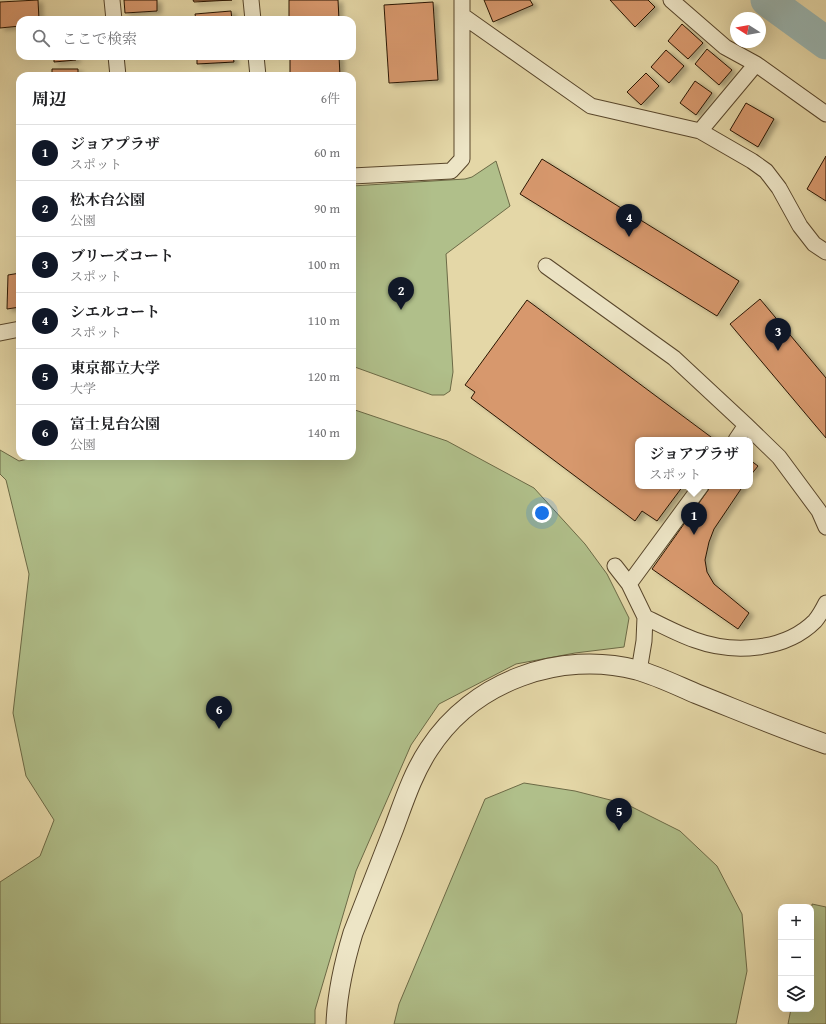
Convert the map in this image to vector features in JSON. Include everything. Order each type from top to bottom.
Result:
[{"type":"street","points":[[112,0],[114,16]]},
{"type":"street","points":[[251,0],[253,16]]},
{"type":"street","points":[[356,176],[451,171],[462,159],[462,0]]},
{"type":"street","points":[[671,0],[725,47],[756,64],[826,114]]},
{"type":"street","points":[[463,16],[591,106],[700,131],[766,171],[779,188],[800,226],[814,244],[826,252]]},
{"type":"street","points":[[116,60],[118,72]]},
{"type":"street","points":[[256,60],[258,72]]},
{"type":"street","points":[[700,131],[756,64]]},
{"type":"street","points":[[546,266],[674,358],[746,425],[779,457],[819,511],[826,527]]},
{"type":"street","points":[[0,333],[16,331]]},
{"type":"street","points":[[738,437],[746,425]]},
{"type":"street","points":[[629,584],[699,489]]},
{"type":"street","points":[[615,566],[629,584],[645,617],[644,641],[639,671]]},
{"type":"street","points":[[645,617],[682,635],[710,645],[740,648],[769,646],[794,637],[815,620],[826,603]]},
{"type":"street","points":[[336,1024],[339,986],[353,933],[413,777],[429,748],[443,730],[463,710],[483,695],[510,681],[530,673],[557,666],[591,664],[618,666],[639,671],[826,744]]},
{"type":"green space","points":[[496,161],[510,206],[446,254],[453,372],[450,391],[444,395],[432,395],[356,367],[356,186],[465,179],[472,177]]},
{"type":"green space","points":[[356,410],[447,441],[534,488],[585,544],[607,574],[629,618],[624,647],[575,653],[516,664],[439,704],[411,745],[356,871],[315,1010],[315,1024],[0,1024],[0,882],[40,856],[54,820],[26,776],[13,713],[29,574],[6,480],[0,474],[0,450],[19,461],[356,460]]},
{"type":"green space","points":[[524,783],[575,791],[626,804],[680,831],[717,866],[742,914],[747,971],[736,1024],[394,1024],[399,1004],[485,799]]},
{"type":"green space","points":[[814,904],[826,907],[826,1024],[788,1024],[790,1012],[814,1012]]},
{"type":"building","points":[[38,0],[39,16],[16,16],[16,26],[0,28],[0,2]]},
{"type":"building","points":[[124,0],[157,0],[157,11],[125,13]]},
{"type":"building","points":[[193,0],[232,0],[194,2]]},
{"type":"building","points":[[289,0],[338,0],[339,16],[289,16]]},
{"type":"building","points":[[484,0],[530,0],[533,5],[493,22]]},
{"type":"building","points":[[610,0],[648,0],[655,7],[635,27]]},
{"type":"building","points":[[433,2],[438,80],[389,83],[384,5]]},
{"type":"building","points":[[231,11],[232,16],[195,16],[195,14]]},
{"type":"building","points":[[682,24],[703,43],[688,59],[668,41]]},
{"type":"building","points":[[707,49],[732,70],[719,85],[695,64]]},
{"type":"building","points":[[666,50],[684,66],[669,83],[651,67]]},
{"type":"building","points":[[54,60],[76,60],[54,62]]},
{"type":"building","points":[[197,60],[234,60],[234,62],[197,64]]},
{"type":"building","points":[[290,60],[339,60],[340,72],[290,72]]},
{"type":"building","points":[[52,69],[78,69],[78,72],[52,72]]},
{"type":"building","points":[[646,73],[659,86],[641,105],[627,92]]},
{"type":"building","points":[[695,81],[712,93],[696,115],[680,103]]},
{"type":"building","points":[[746,103],[774,119],[758,147],[730,130]]},
{"type":"building","points":[[826,156],[826,201],[807,189]]},
{"type":"building","points":[[542,159],[739,281],[717,316],[520,194]]},
{"type":"building","points":[[16,274],[16,308],[7,309],[8,275]]},
{"type":"building","points":[[760,299],[826,378],[826,438],[730,324]]},
{"type":"building","points":[[527,300],[711,437],[635,437],[635,489],[681,489],[657,521],[642,511],[635,521],[471,398],[475,392],[465,385]]},
{"type":"building","points":[[753,462],[758,466],[753,472]]},
{"type":"building","points":[[709,489],[741,489],[714,529],[705,560],[707,572],[714,584],[749,613],[738,629],[652,569]]},
{"type":"waterway","points":[[767,0],[826,43]]},
{"type":"place","name":"シエルコート","points":[[629,237]]},
{"type":"place","name":"松木台公園","points":[[401,310]]},
{"type":"place","name":"ブリーズコート","points":[[778,351]]},
{"type":"place","name":"ジョアプラザ","points":[[694,535]]},
{"type":"place","name":"富士見台公園","points":[[219,729]]},
{"type":"place","name":"東京都立大学","points":[[619,831]]}]
